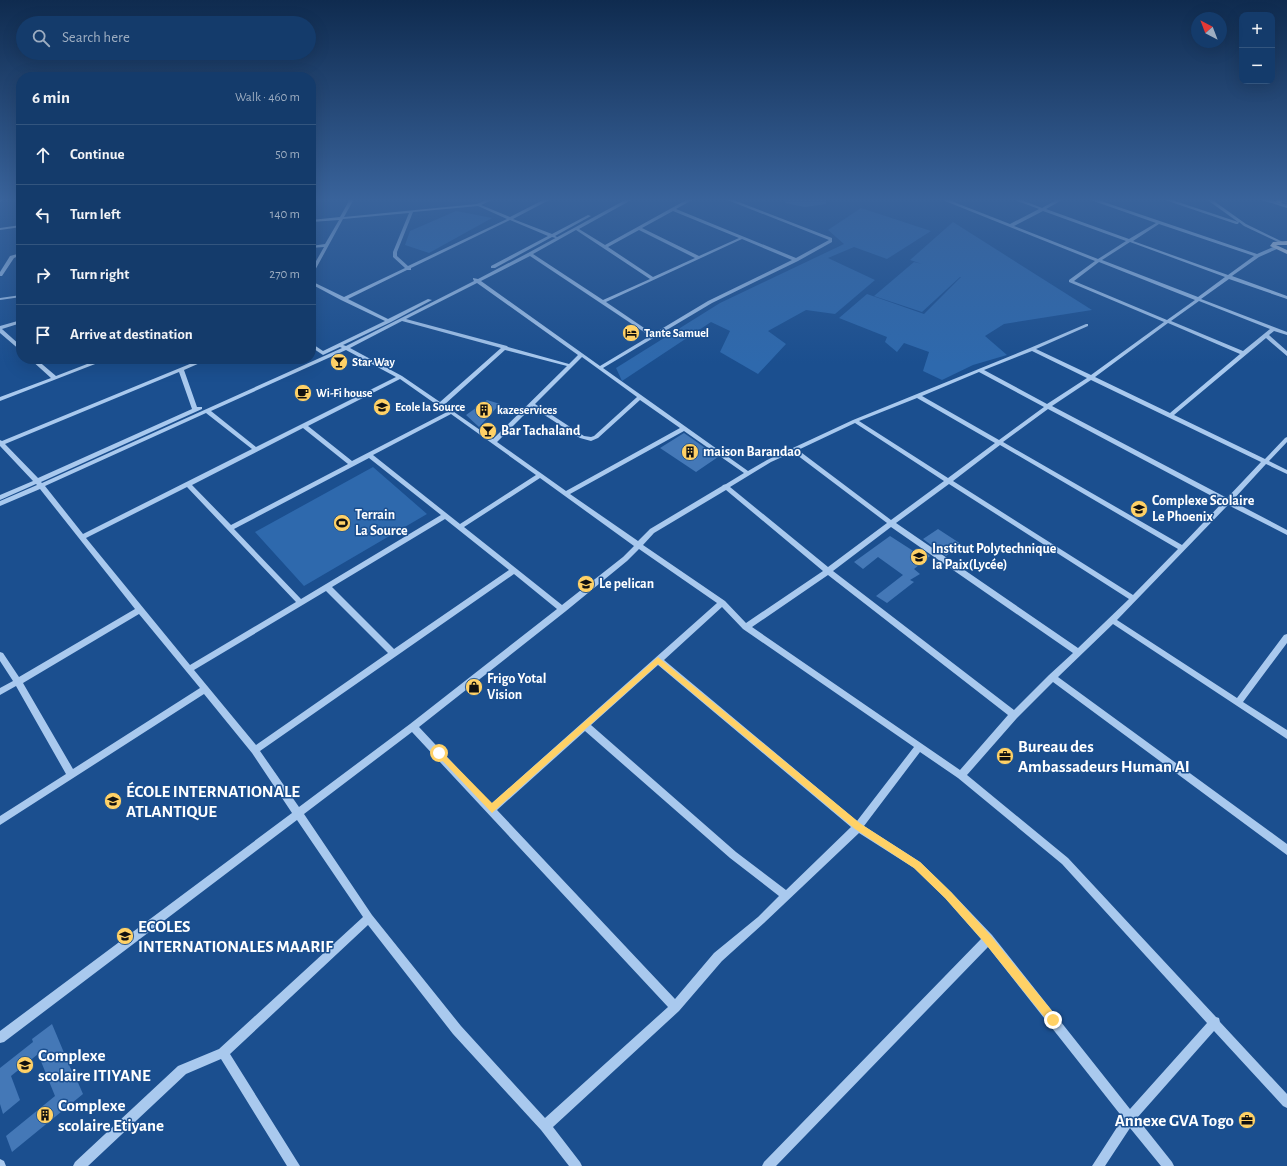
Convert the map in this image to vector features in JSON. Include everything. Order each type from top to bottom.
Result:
[{"type":"street","points":[[316,265],[322,253]]},
{"type":"street","points":[[395,253],[395,256],[409,269]]},
{"type":"street","points":[[343,299],[440,253]]},
{"type":"street","points":[[316,359],[403,320],[521,253]]},
{"type":"street","points":[[615,253],[653,279]]},
{"type":"street","points":[[690,253],[699,258]]},
{"type":"street","points":[[603,302],[709,253]]},
{"type":"street","points":[[780,253],[796,260]]},
{"type":"street","points":[[600,368],[710,302],[808,253]]},
{"type":"street","points":[[1082,253],[1287,334]]},
{"type":"street","points":[[1109,253],[1071,281],[1243,353]]},
{"type":"street","points":[[1163,253],[1287,298]]},
{"type":"street","points":[[1249,253],[1257,256]]},
{"type":"street","points":[[746,627],[828,571],[1000,444],[1048,406],[1092,377],[1257,256],[1263,253]]},
{"type":"street","points":[[316,356],[344,346],[389,321],[530,254],[653,336]]},
{"type":"street","points":[[0,275],[12,257],[16,256]]},
{"type":"street","points":[[475,279],[747,473]]},
{"type":"street","points":[[316,285],[389,321]]},
{"type":"street","points":[[0,299],[16,297]]},
{"type":"street","points":[[403,320],[570,366]]},
{"type":"street","points":[[16,323],[0,329],[16,344]]},
{"type":"street","points":[[0,1038],[413,727],[625,559],[652,531],[747,473],[855,421],[1032,349],[1086,325]]},
{"type":"street","points":[[1170,415],[1273,329]]},
{"type":"street","points":[[1266,335],[1287,354]]},
{"type":"street","points":[[344,346],[400,377],[451,412],[638,546],[722,603],[746,627],[961,775],[1065,861],[1215,1022],[1287,1102]]},
{"type":"street","points":[[440,405],[505,347]]},
{"type":"street","points":[[316,348],[323,353]]},
{"type":"street","points":[[1032,349],[1287,472]]},
{"type":"street","points":[[494,442],[582,354]]},
{"type":"street","points":[[39,364],[55,378]]},
{"type":"street","points":[[0,399],[92,364]]},
{"type":"street","points":[[195,364],[1,443],[39,483],[140,610],[255,750],[369,918],[457,1030],[545,1126],[576,1166]]},
{"type":"street","points":[[0,504],[39,483],[195,410],[298,364]]},
{"type":"street","points":[[0,498],[39,483],[207,411],[306,364]]},
{"type":"street","points":[[181,370],[195,410]]},
{"type":"street","points":[[980,370],[1287,533]]},
{"type":"street","points":[[83,537],[400,377]]},
{"type":"street","points":[[917,395],[1181,548]]},
{"type":"street","points":[[532,405],[582,437],[591,439],[596,437],[640,397]]},
{"type":"street","points":[[207,411],[256,450]]},
{"type":"street","points":[[230,528],[451,412]]},
{"type":"street","points":[[855,421],[948,482],[1134,599]]},
{"type":"street","points":[[304,426],[352,464]]},
{"type":"street","points":[[565,494],[685,428]]},
{"type":"street","points":[[961,775],[1014,715],[1134,599],[1181,548],[1287,439]]},
{"type":"street","points":[[794,450],[892,524],[1078,652]]},
{"type":"street","points":[[369,455],[460,527],[512,571],[563,609]]},
{"type":"street","points":[[460,527],[539,476]]},
{"type":"street","points":[[188,484],[301,603]]},
{"type":"street","points":[[725,486],[828,571],[1014,715]]},
{"type":"street","points":[[190,669],[445,516]]},
{"type":"street","points":[[255,750],[512,571]]},
{"type":"street","points":[[327,587],[394,654]]},
{"type":"street","points":[[492,809],[722,603]]},
{"type":"street","points":[[0,692],[140,610]]},
{"type":"street","points":[[1112,620],[1287,735]]},
{"type":"street","points":[[1238,703],[1287,638]]},
{"type":"street","points":[[0,654],[18,682],[71,774]]},
{"type":"street","points":[[658,660],[858,826],[917,865],[948,895],[988,939],[1168,1166]]},
{"type":"street","points":[[1052,677],[1287,850]]},
{"type":"street","points":[[0,820],[205,689]]},
{"type":"street","points":[[585,725],[733,855],[786,896]]},
{"type":"street","points":[[413,727],[492,809],[676,1007]]},
{"type":"street","points":[[545,1126],[676,1007],[718,957],[786,896],[858,826],[919,746]]},
{"type":"street","points":[[79,1166],[182,1070],[223,1053],[369,918]]},
{"type":"street","points":[[768,1166],[988,939]]},
{"type":"street","points":[[1098,1166],[1130,1118],[1215,1022]]},
{"type":"street","points":[[223,1053],[294,1166]]},
{"type":"shaded area","points":[[824,253],[839,253],[828,258],[875,280],[835,314],[806,310],[768,331],[786,344],[758,374],[720,352],[730,331],[711,322],[622,381],[616,368],[720,303]]},
{"type":"shaded area","points":[[872,253],[896,253],[887,259]]},
{"type":"shaded area","points":[[917,253],[1003,253],[1092,310],[1004,324],[985,336],[1007,355],[973,365],[942,380],[923,371],[929,352],[904,343],[897,352],[885,342],[887,337],[839,318],[867,294],[924,314],[961,277],[922,312],[874,296],[914,262],[922,264],[910,260]]},
{"type":"shaded area","name":"Terrain La Source","points":[[373,467],[427,514],[304,586],[255,532]]},
{"type":"building","name":"kazeservices","points":[[487,400],[500,404],[479,427],[466,415]]},
{"type":"building","name":"maison Barandao","points":[[684,433],[718,457],[696,472],[660,448]]},
{"type":"building","points":[[938,529],[961,544],[946,556],[923,539]]},
{"type":"building","points":[[890,536],[918,554],[922,550],[930,556],[914,569],[920,574],[910,580],[914,582],[887,603],[876,596],[903,575],[878,557],[863,569],[854,562]]},
{"type":"building","points":[[52,1024],[75,1079],[76,1078],[83,1094],[12,1152],[6,1136],[55,1096],[38,1054],[11,1076],[20,1100],[3,1114],[0,1104],[0,1068],[33,1042],[32,1039]]},
{"type":"place","name":"Tante Samuel","points":[[631,333]]},
{"type":"place","name":"Star Way","points":[[339,362]]},
{"type":"place","name":"Wi-Fi house","points":[[303,393]]},
{"type":"place","name":"Ecole la Source","points":[[382,407]]},
{"type":"place","name":"kazeservices","points":[[484,410]]},
{"type":"place","name":"Bar Tachaland","points":[[488,431]]},
{"type":"place","name":"maison Barandao","points":[[690,452]]},
{"type":"place","name":"Complexe Scolaire Le Phoenix","points":[[1139,509]]},
{"type":"place","name":"Terrain La Source","points":[[342,523]]},
{"type":"place","name":"Institut Polytechnique la Paix(Lycée)","points":[[919,557]]},
{"type":"place","name":"Le pelican","points":[[586,584]]},
{"type":"place","name":"Frigo Yotal Vision","points":[[474,687]]},
{"type":"place","name":"Bureau des Ambassadeurs Human AI","points":[[1005,756]]},
{"type":"place","name":"ÉCOLE INTERNATIONALE ATLANTIQUE","points":[[113,801]]},
{"type":"place","name":"ECOLES INTERNATIONALES MAARIF","points":[[125,936]]},
{"type":"place","name":"Complexe scolaire ITIYANE","points":[[25,1065]]},
{"type":"place","name":"Complexe scolaire Etiyane","points":[[45,1115]]},
{"type":"place","name":"Annexe GVA Togo","points":[[1247,1120]]},
{"type":"route","points":[[439,753],[492,809],[658,660],[858,826],[917,865],[948,895],[988,939],[1053,1020]]}]
